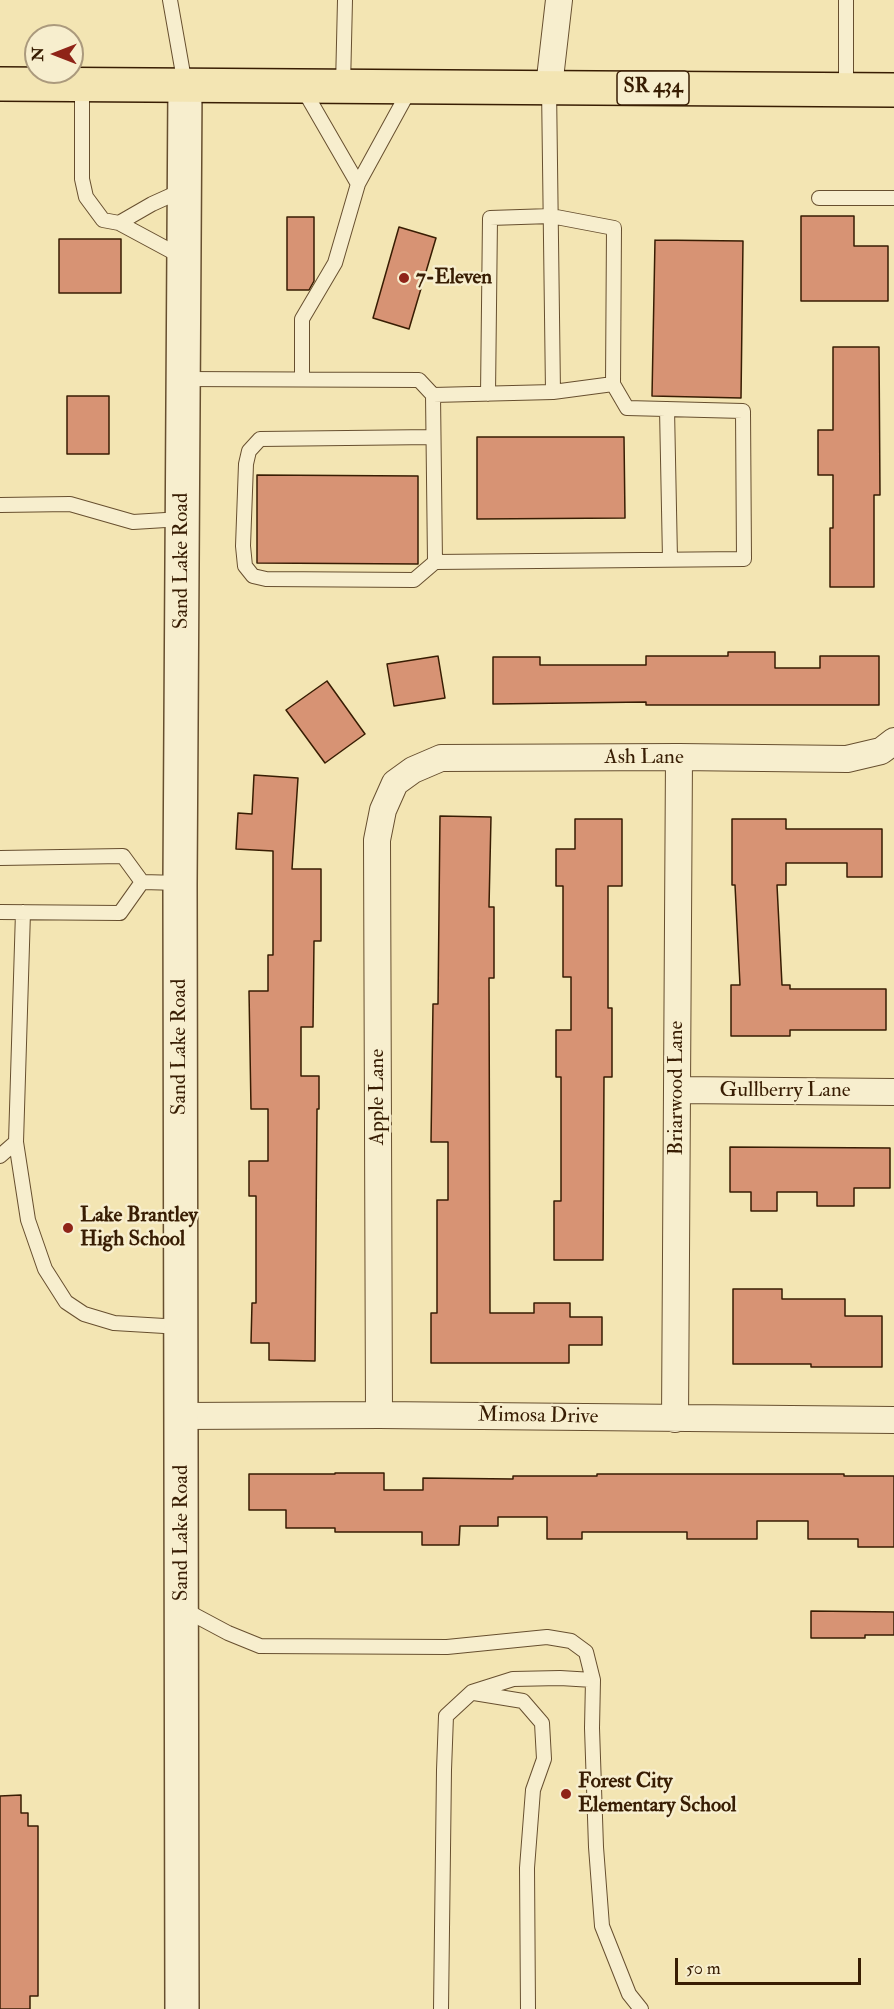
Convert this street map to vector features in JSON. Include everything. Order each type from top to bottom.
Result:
[{"type":"main road","name":"SR 434","points":[[0,84],[24,84]]},
{"type":"main road","name":"SR 434","points":[[82,84],[894,90]]},
{"type":"street","points":[[549,87],[559,0]]},
{"type":"street","name":"Sand Lake Road","points":[[182,2009],[180,883],[185,85]]},
{"type":"street","name":"Ash Lane","points":[[395,783],[413,770],[441,758],[847,759],[881,751],[894,741]]},
{"type":"street","name":"Briarwood Lane","points":[[675,1419],[679,757]]},
{"type":"street","name":"Apple Lane","points":[[379,1415],[377,840],[383,810],[395,783]]},
{"type":"street","name":"Gullberry Lane","points":[[677,1090],[894,1092]]},
{"type":"street","name":"Mimosa Drive","points":[[182,1416],[379,1415],[894,1419]]},
{"type":"lane","points":[[170,0],[185,85]]},
{"type":"lane","points":[[343,86],[345,0]]},
{"type":"lane","points":[[846,0],[846,88]]},
{"type":"lane","points":[[82,84],[82,179],[86,197],[103,220],[119,223],[184,259]]},
{"type":"lane","points":[[301,86],[358,184]]},
{"type":"lane","points":[[302,379],[302,319],[335,263],[358,184],[411,86]]},
{"type":"lane","points":[[549,87],[553,392]]},
{"type":"lane","points":[[119,223],[184,189]]},
{"type":"lane","points":[[819,198],[894,198]]},
{"type":"lane","points":[[433,436],[260,439],[249,451],[246,464],[243,546],[245,566],[253,576],[266,579],[414,580],[435,562],[744,559],[743,411],[627,408],[613,384],[614,228],[551,216],[490,218],[488,394]]},
{"type":"lane","points":[[183,379],[419,380],[433,395],[435,562]]},
{"type":"lane","points":[[433,395],[553,392],[613,384]]},
{"type":"lane","points":[[667,409],[670,559]]},
{"type":"lane","points":[[0,505],[70,504],[133,522],[182,519]]},
{"type":"lane","points":[[0,858],[123,856],[142,882]]},
{"type":"lane","points":[[142,882],[180,883]]},
{"type":"lane","points":[[0,912],[120,913],[142,882]]},
{"type":"lane","points":[[23,912],[16,1142],[28,1220],[45,1269],[66,1302],[84,1314],[114,1323],[182,1327]]},
{"type":"lane","points":[[0,1156],[16,1142]]},
{"type":"lane","points":[[182,1609],[228,1633],[260,1646],[447,1647],[547,1636],[571,1641],[586,1653],[593,1680],[592,1728],[602,1926],[629,1994],[641,2009]]},
{"type":"lane","points":[[441,2009],[446,1716],[472,1692],[513,1679],[593,1680]]},
{"type":"lane","points":[[472,1692],[523,1701],[542,1723],[544,1759],[533,1790],[527,1868],[528,2009]]},
{"type":"building","points":[[801,216],[854,216],[854,246],[888,246],[888,301],[801,301]]},
{"type":"building","points":[[287,217],[314,217],[314,281],[309,290],[287,290]]},
{"type":"building","name":"7-Eleven","points":[[399,227],[436,238],[409,329],[373,318]]},
{"type":"building","points":[[59,239],[121,239],[121,293],[59,293]]},
{"type":"building","points":[[655,240],[743,241],[741,398],[652,396]]},
{"type":"building","points":[[833,347],[879,347],[880,495],[874,495],[874,587],[830,587],[833,475],[818,475],[818,430],[833,430]]},
{"type":"building","points":[[67,396],[109,396],[109,454],[67,454]]},
{"type":"building","points":[[477,437],[624,437],[625,518],[477,519]]},
{"type":"building","points":[[257,475],[418,476],[418,564],[257,563]]},
{"type":"building","points":[[728,652],[775,652],[775,668],[820,668],[820,656],[879,656],[879,705],[646,705],[646,702],[493,704],[493,657],[540,657],[540,665],[646,665],[646,656],[728,656]]},
{"type":"building","points":[[438,656],[445,698],[394,706],[387,664]]},
{"type":"building","points":[[327,681],[365,734],[325,763],[286,710]]},
{"type":"building","points":[[254,775],[298,778],[292,869],[321,869],[321,941],[314,941],[313,1027],[301,1027],[301,1076],[319,1076],[315,1361],[269,1360],[269,1343],[251,1343],[252,1303],[256,1303],[256,1196],[249,1196],[249,1161],[268,1161],[268,1109],[251,1109],[249,991],[268,991],[268,955],[273,955],[273,851],[236,849],[238,813],[252,814]]},
{"type":"building","points":[[440,816],[491,817],[489,907],[494,907],[494,978],[489,978],[490,1313],[534,1313],[534,1303],[570,1303],[570,1317],[602,1317],[602,1345],[569,1345],[569,1363],[431,1363],[431,1313],[437,1313],[437,1200],[448,1200],[448,1142],[431,1142],[433,1004],[438,1004]]},
{"type":"building","points":[[575,819],[622,819],[622,886],[608,886],[608,1008],[612,1008],[612,1077],[604,1077],[603,1260],[554,1260],[554,1201],[561,1201],[561,1077],[556,1077],[556,1030],[571,1030],[571,977],[563,977],[563,886],[556,886],[556,849],[575,849]]},
{"type":"building","points":[[732,819],[786,819],[786,829],[882,829],[882,877],[847,877],[847,863],[786,863],[786,885],[777,885],[782,985],[790,985],[790,989],[886,989],[886,1030],[790,1030],[790,1036],[731,1036],[731,985],[740,985],[735,885],[732,885]]},
{"type":"building","points":[[730,1147],[890,1148],[890,1188],[854,1188],[854,1206],[817,1206],[817,1192],[777,1192],[777,1211],[751,1211],[751,1192],[730,1192]]},
{"type":"building","points":[[733,1289],[782,1289],[782,1299],[845,1299],[845,1316],[882,1316],[882,1367],[733,1364]]},
{"type":"building","points":[[384,1473],[384,1490],[423,1490],[423,1478],[513,1479],[513,1476],[597,1476],[597,1474],[894,1476],[894,1547],[858,1547],[858,1539],[808,1539],[808,1521],[757,1521],[757,1539],[687,1539],[687,1532],[582,1532],[582,1539],[547,1539],[547,1517],[498,1517],[498,1526],[460,1526],[459,1545],[422,1545],[422,1532],[335,1532],[335,1528],[286,1528],[286,1510],[249,1510],[249,1474]]},
{"type":"building","points":[[811,1611],[894,1612],[894,1635],[865,1635],[865,1638],[811,1638]]},
{"type":"building","points":[[21,1795],[21,1813],[28,1813],[28,1826],[38,1826],[38,1996],[30,1996],[30,2009],[0,2009],[0,1796]]},
{"type":"place","name":"7-Eleven","points":[[404,278]]},
{"type":"place","name":"Lake Brantley High School","points":[[68,1228]]},
{"type":"place","name":"Forest City Elementary School","points":[[566,1794]]}]
